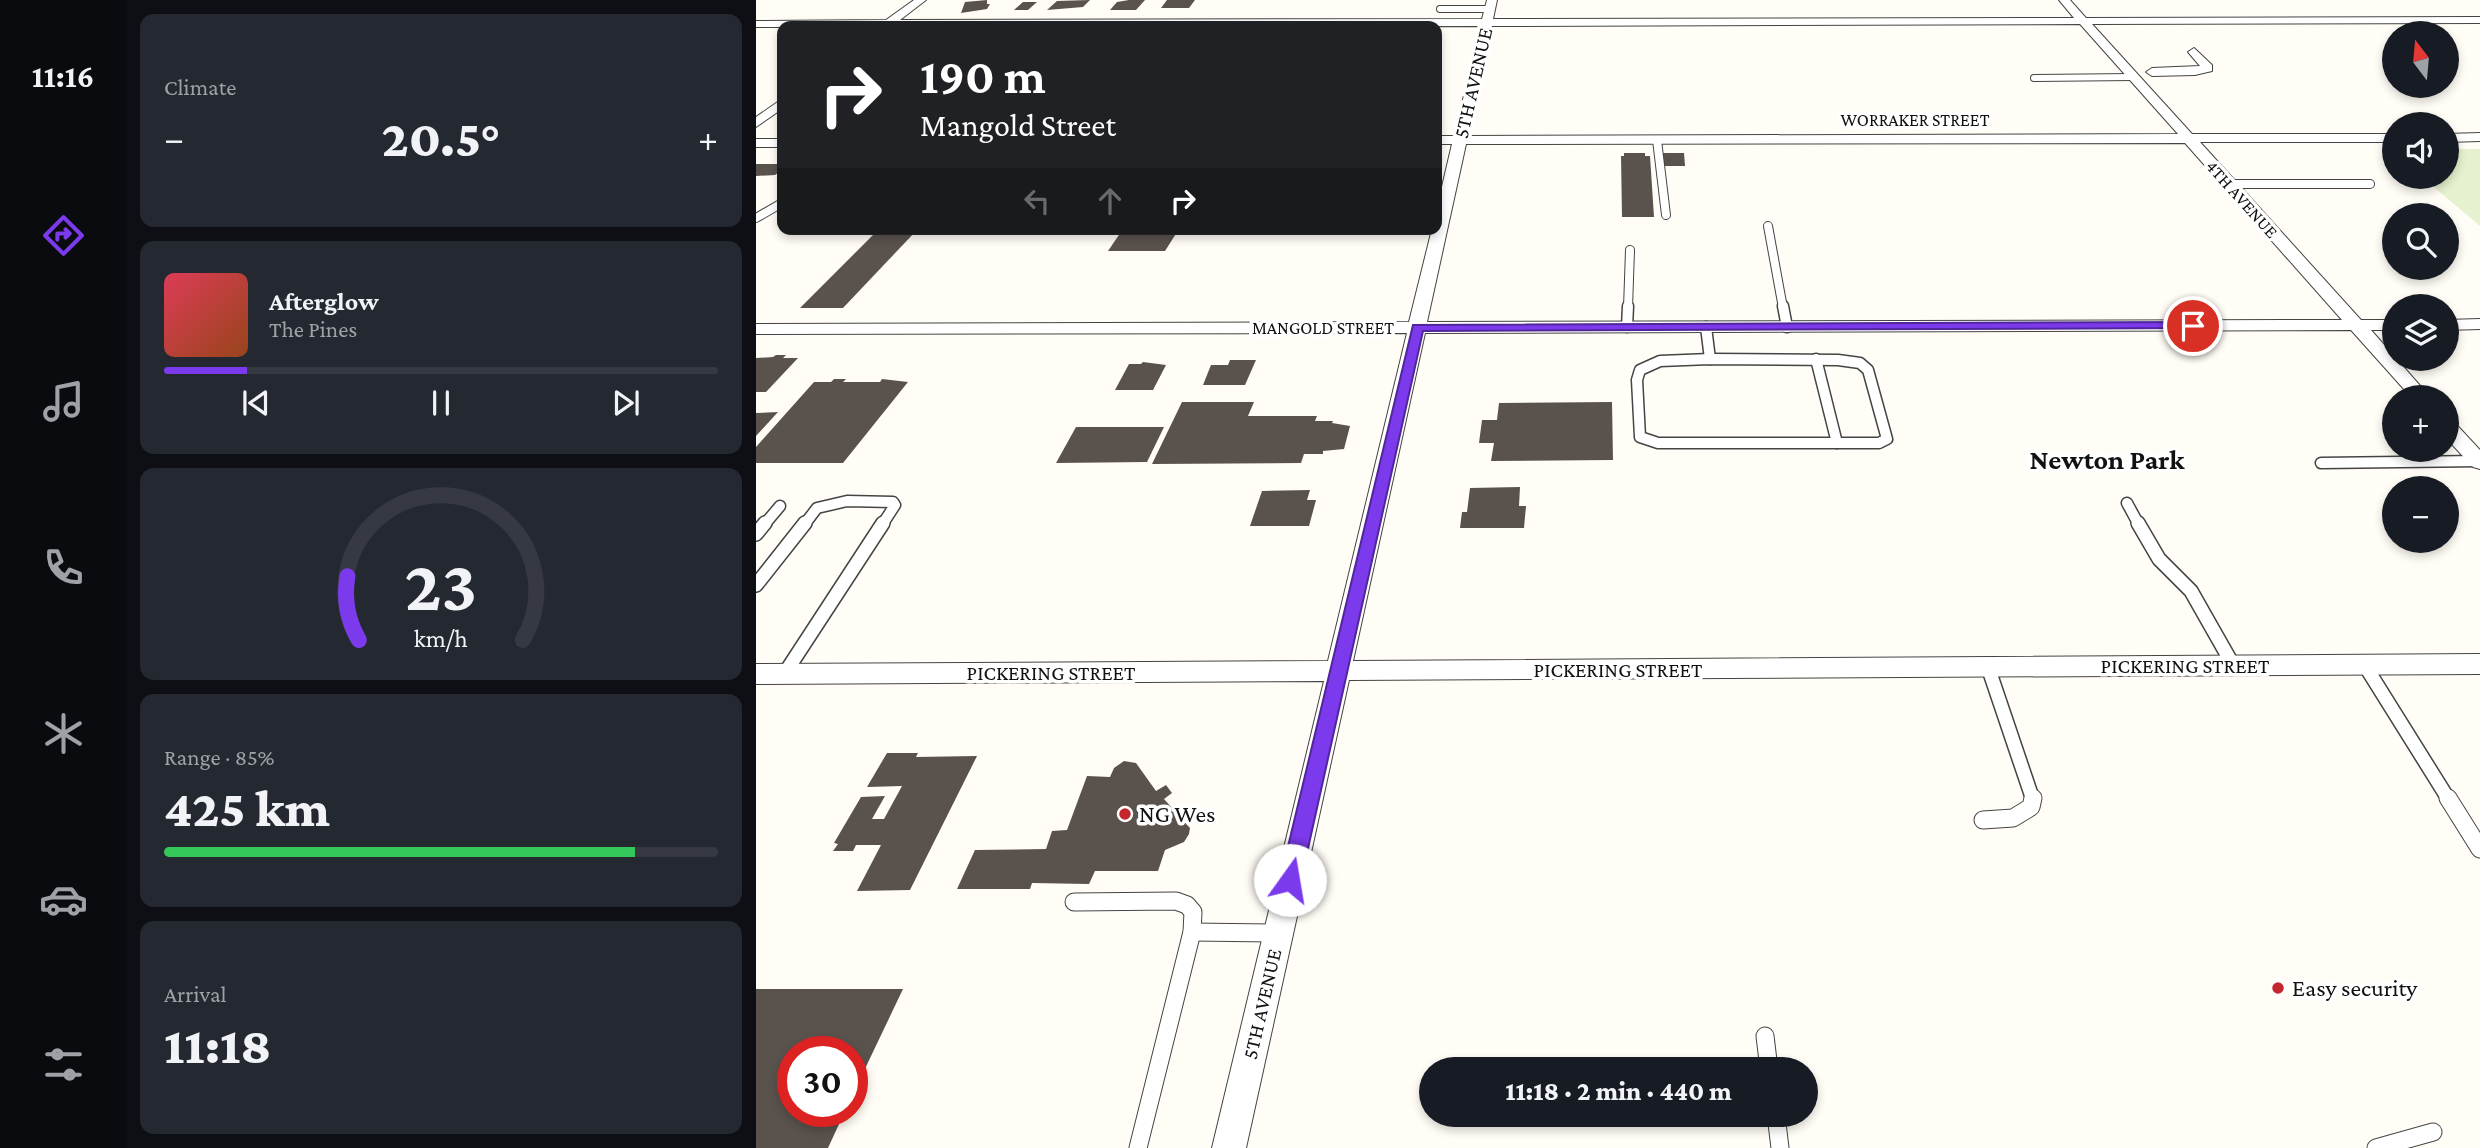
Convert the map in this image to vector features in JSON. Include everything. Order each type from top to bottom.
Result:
[{"type":"street","points":[[892,21],[921,0]]},
{"type":"street","name":"4TH AVENUE","points":[[2064,0],[2410,385]]},
{"type":"street","points":[[1048,21],[1490,10],[2082,21],[2480,20]]},
{"type":"street","name":"5TH AVENUE","points":[[1443,193],[1448,140],[1490,10]]},
{"type":"street","points":[[756,24],[777,24]]},
{"type":"street","points":[[2152,72],[2208,68],[2194,51]]},
{"type":"street","points":[[756,123],[777,107]]},
{"type":"street","name":"WORRAKER STREET","points":[[1448,140],[2382,138]]},
{"type":"street","points":[[2459,138],[2480,138]]},
{"type":"street","points":[[756,143],[777,143]]},
{"type":"street","name":"5TH AVENUE","points":[[1229,1148],[1418,328],[1435,235]]},
{"type":"street","points":[[2459,325],[2480,324]]},
{"type":"street","name":"MANGOLD STREET","points":[[756,329],[2382,325]]},
{"type":"street","points":[[2459,440],[2479,462]]},
{"type":"street","name":"PICKERING STREET","points":[[756,674],[2480,664]]},
{"type":"lane","points":[[1440,9],[1490,10]]},
{"type":"lane","points":[[2034,78],[2133,77]]},
{"type":"lane","points":[[1657,140],[1665,215]]},
{"type":"lane","points":[[2229,184],[2370,184]]},
{"type":"lane","points":[[756,218],[777,207]]},
{"type":"lane","points":[[1768,226],[1787,327]]},
{"type":"lane","points":[[1628,327],[1630,250]]},
{"type":"lane","points":[[1706,327],[1710,359]]},
{"type":"lane","points":[[1710,359],[1853,361],[1868,370],[1887,439],[1879,443],[1658,443],[1644,440],[1639,434],[1637,374],[1643,368],[1660,362],[1710,359]]},
{"type":"lane","points":[[1816,359],[1837,443]]},
{"type":"lane","points":[[2321,463],[2479,462]]},
{"type":"lane","points":[[756,585],[817,508],[847,500],[893,502],[895,505],[785,673]]},
{"type":"lane","points":[[2127,503],[2159,559],[2191,591],[2233,665]]},
{"type":"lane","points":[[756,534],[780,506]]},
{"type":"lane","points":[[2364,664],[2480,849]]},
{"type":"lane","points":[[1983,820],[2012,818],[2031,807],[2033,798],[1987,667]]},
{"type":"lane","points":[[1074,902],[1175,901],[1187,905],[1193,912],[1192,932],[1138,1148]]},
{"type":"lane","points":[[1192,932],[1279,933]]},
{"type":"lane","points":[[1765,1036],[1768,1057]]},
{"type":"lane","points":[[1777,1127],[1780,1148]]},
{"type":"lane","points":[[2376,1148],[2433,1132]]},
{"type":"green space","points":[[2459,149],[2480,149],[2480,226],[2459,208],[2459,203],[2453,203],[2436,189],[2459,189]]},
{"type":"building","points":[[987,0],[987,4],[990,4],[987,9],[961,13],[965,2]]},
{"type":"building","points":[[1090,0],[1083,7],[1047,10],[1057,1]]},
{"type":"building","points":[[1145,0],[1136,10],[1110,10],[1117,2]]},
{"type":"building","points":[[1167,0],[1195,0],[1189,8],[1161,8]]},
{"type":"building","points":[[1023,2],[1037,2],[1028,10],[1014,10]]},
{"type":"building","points":[[1624,153],[1645,153],[1645,156],[1650,156],[1654,217],[1622,217],[1621,156],[1624,156]]},
{"type":"building","points":[[1663,153],[1684,153],[1685,166],[1664,166]]},
{"type":"building","points":[[756,164],[777,164],[775,175],[756,176]]},
{"type":"building","points":[[873,235],[912,235],[843,308],[800,308]]},
{"type":"building","points":[[1119,235],[1175,235],[1165,251],[1108,251]]},
{"type":"building","points":[[776,355],[798,358],[766,392],[756,392],[756,358]]},
{"type":"building","points":[[1230,360],[1256,360],[1245,385],[1203,385],[1211,365],[1228,365]]},
{"type":"building","points":[[1143,362],[1166,365],[1153,390],[1115,390],[1129,364]]},
{"type":"building","points":[[834,379],[846,379],[843,382],[880,382],[882,379],[908,382],[843,463],[756,463],[756,447],[814,382],[831,382]]},
{"type":"building","points":[[1182,402],[1254,402],[1248,416],[1317,416],[1315,421],[1333,421],[1332,423],[1350,426],[1344,449],[1323,451],[1323,454],[1304,454],[1301,463],[1152,464]]},
{"type":"building","points":[[1612,402],[1613,460],[1491,461],[1494,443],[1479,443],[1482,420],[1497,420],[1499,403]]},
{"type":"building","points":[[778,412],[756,436],[756,413]]},
{"type":"building","points":[[1076,427],[1164,427],[1147,462],[1056,463]]},
{"type":"building","points":[[1520,487],[1519,506],[1526,506],[1524,528],[1460,528],[1462,512],[1467,512],[1470,488]]},
{"type":"building","points":[[1310,490],[1307,500],[1316,500],[1309,526],[1250,526],[1262,491]]},
{"type":"building","points":[[887,753],[918,753],[916,757],[977,756],[910,890],[857,891],[881,845],[856,845],[853,851],[833,851],[838,844],[834,843],[861,797],[885,796],[872,819],[884,819],[902,786],[867,787]]},
{"type":"building","name":"NG Wes","points":[[1124,761],[1136,763],[1156,791],[1166,785],[1172,793],[1164,799],[1190,828],[1184,842],[1165,850],[1158,871],[1095,871],[1089,884],[1032,883],[1030,889],[957,889],[975,850],[1046,849],[1052,831],[1067,830],[1087,776],[1110,777],[1114,768]]},
{"type":"building","points":[[756,989],[903,989],[868,1062],[868,1036],[777,1036],[777,1127],[838,1127],[828,1148],[756,1148]]},
{"type":"place","name":"NG Wes","points":[[1125,814]]},
{"type":"place","name":"Easy security","points":[[2278,988]]},
{"type":"district","name":"Newton Park","points":[[2107,459]]},
{"type":"route","points":[[1290,880],[1418,328],[2193,326]]}]
